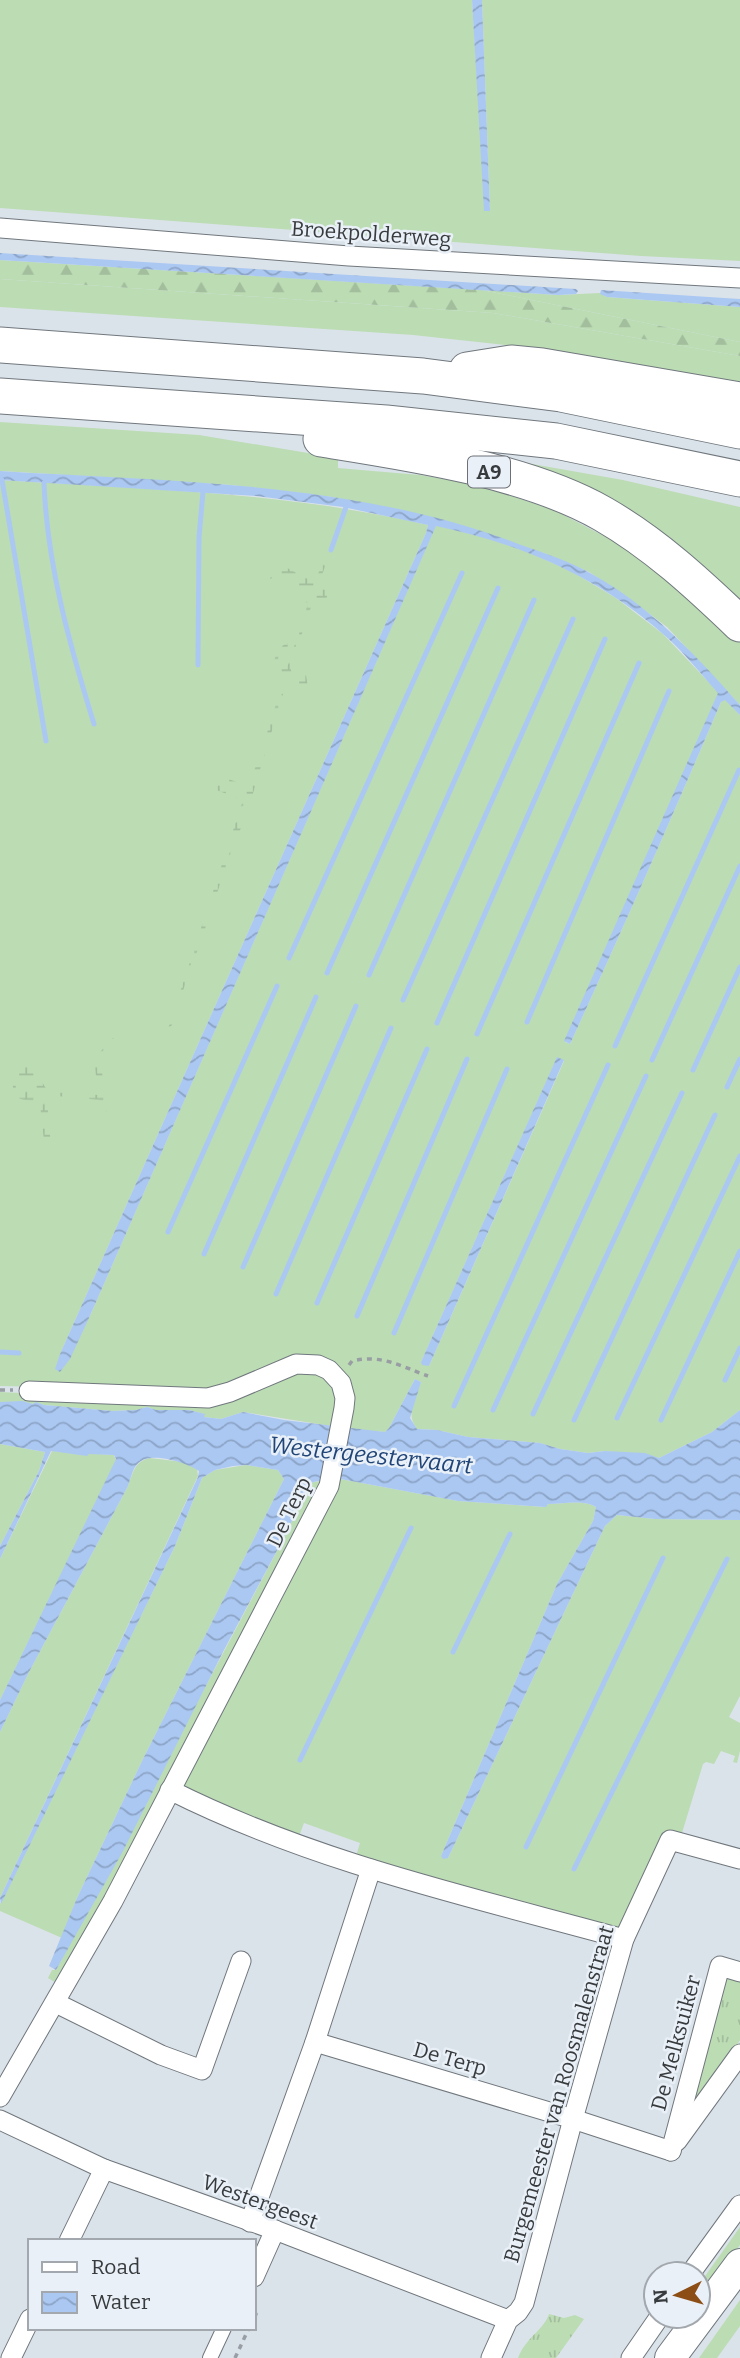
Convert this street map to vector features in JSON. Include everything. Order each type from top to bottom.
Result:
[{"type":"highway","points":[[0,345],[423,376],[561,394],[740,431]]},
{"type":"highway","points":[[423,376],[511,363],[740,400]]},
{"type":"highway","name":"A9","points":[[0,396],[386,424],[556,441],[740,479]]},
{"type":"highway","name":"A9","points":[[199,409],[293,435],[448,462],[534,484],[602,513],[668,557],[740,624]]},
{"type":"main road","points":[[670,2358],[740,2264]]},
{"type":"street","name":"Broekpolderweg","points":[[0,228],[349,256],[740,278]]},
{"type":"street","points":[[29,1391],[208,1398],[230,1392],[296,1364],[318,1365],[329,1370],[341,1383]]},
{"type":"street","name":"De Terp","points":[[0,2097],[113,1901],[329,1486],[344,1408],[345,1398],[341,1383]]},
{"type":"street","points":[[170,1790],[225,1818],[370,1869],[624,1939]]},
{"type":"street","name":"Burgemeester van Roosmalenstraat","points":[[491,2358],[508,2320],[524,2303],[624,1939],[670,1840],[740,1859]]},
{"type":"street","points":[[250,2222],[315,2042],[370,1869]]},
{"type":"street","points":[[56,2003],[161,2055],[202,2070],[241,1961]]},
{"type":"street","name":"De Melksuiker","points":[[671,2151],[720,1966],[740,1972]]},
{"type":"street","name":"De Terp","points":[[315,2042],[573,2119]]},
{"type":"street","name":"De Melksuiker","points":[[671,2151],[740,2054]]},
{"type":"street","points":[[573,2119],[671,2151]]},
{"type":"street","name":"Westergeest","points":[[0,2120],[104,2169],[508,2320]]},
{"type":"street","points":[[70,2239],[104,2169]]},
{"type":"street","points":[[700,2260],[740,2205]]},
{"type":"street","points":[[256,2273],[275,2231]]},
{"type":"street","points":[[0,2353],[11,2358],[28,2323]]},
{"type":"street","points":[[210,2358],[223,2330]]},
{"type":"street","points":[[631,2358],[650,2330]]},
{"type":"path","points":[[341,1383],[352,1361],[368,1357],[428,1376]]},
{"type":"path","points":[[235,2358],[248,2330]]},
{"type":"green space","points":[[0,0],[472,0],[485,211],[490,210],[482,0],[740,0],[740,261],[0,208]]},
{"type":"green space","points":[[0,260],[482,290],[740,342],[740,356],[493,313],[0,279]]},
{"type":"green space","points":[[0,279],[493,313],[740,356],[740,383],[552,350],[413,335],[0,307]]},
{"type":"green space","points":[[482,290],[558,295],[600,293],[607,297],[740,307],[740,342]]},
{"type":"green space","points":[[0,422],[199,435],[338,458],[338,468],[420,475],[479,485],[554,510],[631,550],[734,636],[740,643],[740,705],[667,627],[589,572],[544,553],[332,497],[231,485],[0,471]]},
{"type":"green space","points":[[487,456],[623,480],[740,507],[740,609],[723,592]]},
{"type":"green space","points":[[0,480],[162,489],[269,499],[322,505],[428,525],[60,1354],[89,1318],[436,525],[510,544],[571,571],[616,598],[663,634],[719,693],[565,1042],[570,1044],[721,702],[725,699],[740,715],[740,1410],[712,1432],[659,1458],[605,1451],[588,1453],[540,1443],[468,1437],[437,1430],[417,1429],[411,1412],[421,1382],[415,1379],[385,1432],[346,1429],[329,1366],[221,1391],[0,1386]],"holes":[[[557,1058],[564,1061],[429,1366],[421,1362]]]},
{"type":"green space","points":[[328,550],[331,550],[318,586],[328,585],[326,599],[318,610],[313,607],[313,601],[291,666],[291,671],[295,674],[302,672],[306,675],[308,688],[304,689],[291,681],[286,684],[247,813],[196,955],[199,960],[192,963],[172,1025],[168,1029],[243,800],[211,788],[216,775],[246,785],[250,783],[284,676],[273,663],[281,648],[288,643],[285,667],[288,665],[308,604],[298,592],[297,583],[280,573],[267,581],[266,575],[272,569],[283,567],[313,581]]},
{"type":"green space","points":[[113,1038],[117,1042],[102,1072],[108,1124],[106,1127],[100,1100],[57,1096],[47,1100],[51,1146],[49,1151],[45,1150],[40,1104],[38,1101],[28,1101],[16,1096],[13,1064],[33,1068],[49,1092],[99,1095],[96,1059]]},
{"type":"green space","points":[[304,1368],[335,1383],[337,1427],[243,1412],[221,1419],[204,1417],[204,1414],[189,1410],[156,1410],[147,1407],[113,1411],[0,1402],[0,1392],[167,1400]]},
{"type":"green space","points":[[0,1444],[45,1452],[39,1471],[0,1546]]},
{"type":"green space","points":[[52,1451],[114,1455],[116,1461],[0,1700],[0,1559]]},
{"type":"green space","points":[[150,1458],[183,1462],[197,1469],[198,1476],[0,1898],[0,1732],[135,1468]]},
{"type":"green space","points":[[246,1465],[278,1470],[284,1479],[143,1759],[77,1898],[62,1938],[0,1911],[0,1904],[175,1546],[202,1478],[215,1470]]},
{"type":"green space","points":[[335,1478],[458,1501],[545,1507],[548,1504],[579,1503],[596,1507],[593,1521],[557,1584],[441,1856],[448,1858],[605,1526],[617,1515],[655,1519],[740,1520],[740,1696],[729,1717],[740,1723],[737,1763],[733,1762],[735,1756],[721,1751],[714,1764],[703,1764],[682,1833],[674,1831],[628,1924],[618,1928],[370,1862],[356,1856],[360,1843],[304,1823],[298,1839],[185,1792],[180,1779]]},
{"type":"green space","points":[[322,1481],[61,1986],[48,1978],[52,1970],[56,1970],[288,1530],[303,1495],[313,1482]]},
{"type":"green space","points":[[729,1978],[740,1981],[740,2040],[700,2096],[695,2096],[726,1980]]},
{"type":"green space","points":[[722,1995],[740,1999],[740,2040],[733,2050],[708,2041]]},
{"type":"green space","points":[[740,2227],[740,2245],[712,2284],[712,2266]]},
{"type":"green space","points":[[740,2300],[740,2326],[717,2358],[699,2358]]},
{"type":"green space","points":[[549,2314],[564,2318],[575,2315],[584,2319],[556,2358],[518,2358],[525,2345]]},
{"type":"water","points":[[472,0],[482,0],[490,211],[484,211]]},
{"type":"water","points":[[0,253],[578,291],[576,294],[558,295],[0,260]]},
{"type":"water","points":[[601,290],[740,299],[740,307],[607,297],[600,294]]},
{"type":"water","points":[[0,471],[264,488],[330,496],[458,524],[565,561],[612,586],[671,632],[740,705],[740,715],[725,700],[721,702],[570,1044],[564,1041],[718,693],[663,634],[612,595],[585,579],[497,542],[436,526],[89,1318],[70,1359],[60,1372],[55,1369],[60,1354],[428,525],[343,507],[256,496],[0,480]]},
{"type":"water","points":[[557,1057],[564,1060],[429,1366],[422,1365],[421,1362]]},
{"type":"water","name":"Westergeestervaart","points":[[415,1379],[421,1382],[410,1418],[417,1429],[437,1430],[468,1437],[540,1443],[588,1453],[645,1453],[659,1458],[712,1432],[740,1410],[740,1520],[655,1519],[617,1515],[605,1526],[448,1858],[443,1859],[441,1856],[557,1584],[593,1521],[596,1507],[579,1503],[548,1504],[546,1507],[458,1501],[335,1478],[313,1482],[303,1495],[288,1530],[122,1853],[56,1970],[49,1966],[77,1898],[143,1759],[284,1479],[278,1470],[246,1465],[215,1470],[202,1478],[175,1546],[1,1904],[0,1898],[199,1471],[162,1458],[147,1459],[136,1465],[128,1486],[0,1732],[0,1700],[116,1459],[114,1455],[87,1456],[51,1451],[0,1559],[0,1546],[39,1471],[45,1452],[0,1444],[0,1402],[36,1402],[113,1411],[147,1407],[156,1410],[189,1410],[205,1414],[204,1417],[221,1419],[243,1412],[284,1420],[385,1432]]},
{"type":"waterway","points":[[2,480],[46,741]]},
{"type":"waterway","points":[[44,483],[55,575],[68,635],[94,724]]},
{"type":"waterway","points":[[198,665],[199,537],[203,492]]},
{"type":"waterway","points":[[331,550],[346,507]]},
{"type":"waterway","points":[[289,958],[462,573]]},
{"type":"waterway","points":[[327,973],[498,588]]},
{"type":"waterway","points":[[369,975],[534,600]]},
{"type":"waterway","points":[[403,1000],[573,619]]},
{"type":"waterway","points":[[437,1023],[605,639]]},
{"type":"waterway","points":[[477,1034],[639,663]]},
{"type":"waterway","points":[[527,1022],[669,691]]},
{"type":"waterway","points":[[615,1046],[739,770]]},
{"type":"waterway","points":[[652,1060],[740,866]]},
{"type":"waterway","points":[[693,1070],[740,967]]},
{"type":"waterway","points":[[168,1232],[277,986]]},
{"type":"waterway","points":[[204,1254],[316,997]]},
{"type":"waterway","points":[[243,1267],[356,1006]]},
{"type":"waterway","points":[[276,1294],[391,1028]]},
{"type":"waterway","points":[[317,1303],[427,1049]]},
{"type":"waterway","points":[[357,1316],[467,1059]]},
{"type":"waterway","points":[[727,1087],[740,1059]]},
{"type":"waterway","points":[[454,1406],[608,1065]]},
{"type":"waterway","points":[[394,1333],[507,1069]]},
{"type":"waterway","points":[[493,1410],[646,1076]]},
{"type":"waterway","points":[[533,1414],[682,1093]]},
{"type":"waterway","points":[[574,1420],[715,1115]]},
{"type":"waterway","points":[[617,1418],[740,1156]]},
{"type":"waterway","points":[[661,1420],[740,1251]]},
{"type":"waterway","points":[[725,1380],[740,1348]]},
{"type":"waterway","points":[[0,1352],[19,1353]]},
{"type":"waterway","points":[[300,1760],[411,1528]]},
{"type":"waterway","points":[[453,1652],[510,1534]]},
{"type":"waterway","points":[[526,1847],[663,1558]]},
{"type":"waterway","points":[[574,1869],[727,1559]]}]
